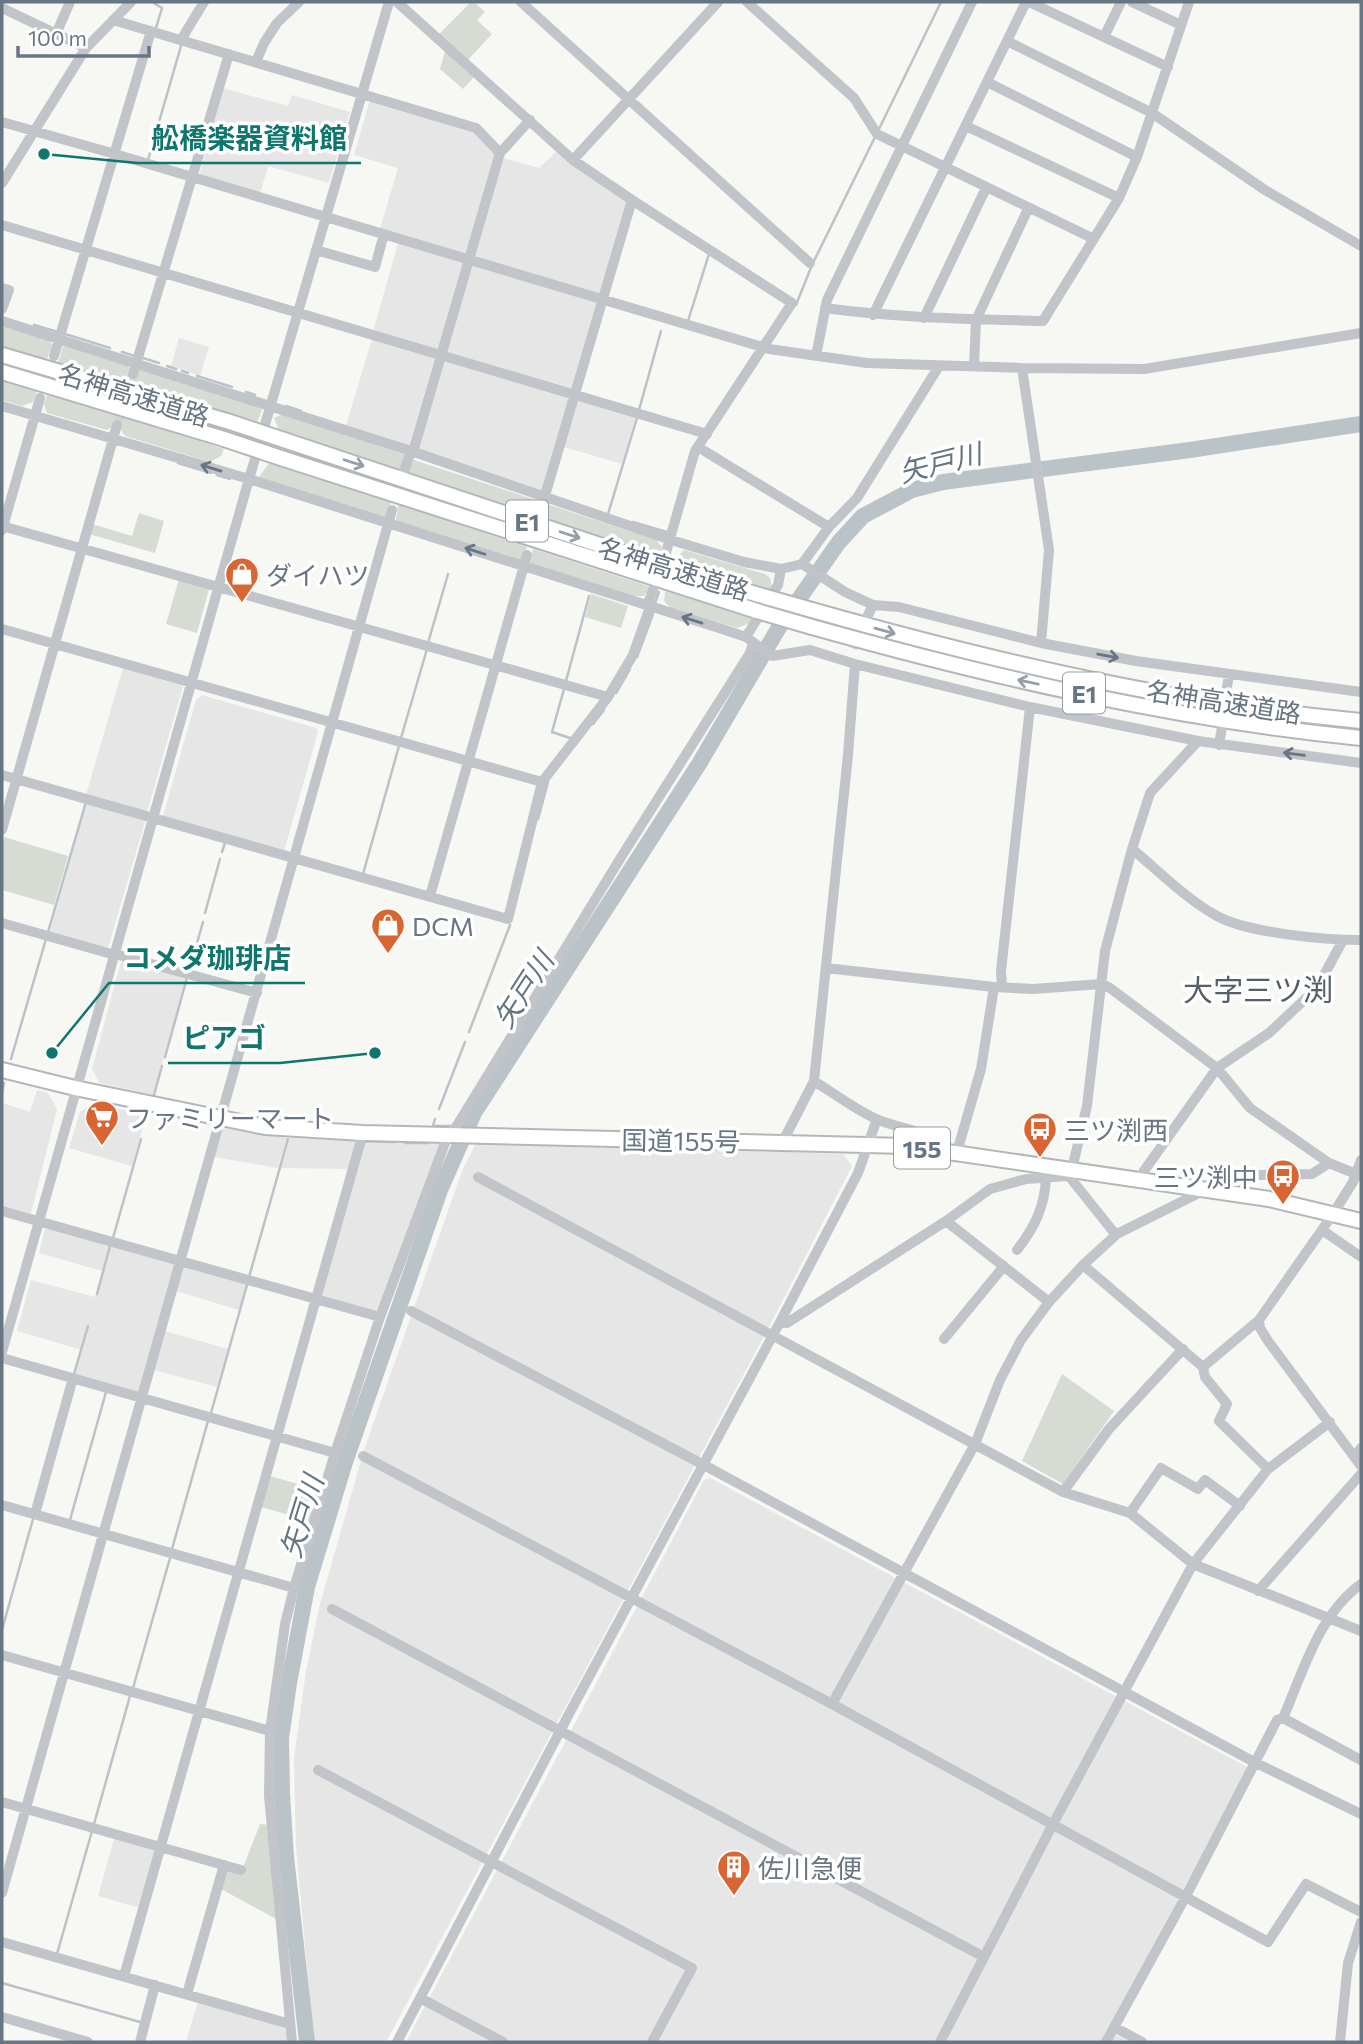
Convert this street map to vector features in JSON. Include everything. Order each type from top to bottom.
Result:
[{"type":"highway","name":"名神高速道路","points":[[2,355],[230,422],[681,572],[905,636],[1070,674],[1250,707],[1361,721]]},
{"type":"highway","name":"名神高速道路","points":[[2,372],[224,439],[812,627],[1013,679],[1149,707],[1361,738]]},
{"type":"highway","name":"国道155号","points":[[2,1070],[75,1088],[273,1128],[363,1133],[907,1146],[1070,1172],[1139,1178],[1269,1199],[1361,1221]]},
{"type":"street","points":[[56,34],[70,2]]},
{"type":"street","points":[[2,183],[86,48],[131,2]]},
{"type":"street","points":[[181,40],[204,2]]},
{"type":"street","points":[[256,62],[277,23],[299,2]]},
{"type":"street","points":[[2,1352],[249,479],[389,2]]},
{"type":"street","points":[[397,2],[573,160],[792,303],[698,447],[665,556]]},
{"type":"street","points":[[521,2],[810,263]]},
{"type":"street","points":[[573,160],[718,2]]},
{"type":"street","points":[[747,2],[853,98],[877,134],[1094,239]]},
{"type":"street","points":[[816,356],[825,308],[972,2]]},
{"type":"street","points":[[873,315],[1028,2],[1168,67]]},
{"type":"street","points":[[1104,37],[1121,2]]},
{"type":"street","points":[[1132,2],[1181,25]]},
{"type":"street","points":[[825,308],[873,315],[1043,321],[1119,198],[1137,157],[1189,2]]},
{"type":"street","points":[[2,8],[86,48]]},
{"type":"street","points":[[113,20],[476,128],[500,153]]},
{"type":"street","points":[[54,356],[151,31]]},
{"type":"street","points":[[1007,41],[1152,113],[1265,191],[1361,246]]},
{"type":"street","points":[[133,374],[229,54]]},
{"type":"street","points":[[987,82],[1137,157]]},
{"type":"street","points":[[404,471],[412,452],[500,153],[530,120]]},
{"type":"street","points":[[2,122],[764,348],[867,363],[1144,369],[1361,333]]},
{"type":"street","points":[[965,126],[1119,198]]},
{"type":"street","points":[[925,318],[986,188]]},
{"type":"street","points":[[539,516],[632,200]]},
{"type":"street","points":[[974,366],[976,320],[1028,209]]},
{"type":"street","points":[[2,225],[707,434]]},
{"type":"street","points":[[316,250],[375,267],[384,234]]},
{"type":"street","points":[[2,288],[9,290],[2,309]]},
{"type":"street","points":[[2,321],[412,452],[671,540],[744,562],[781,569],[803,566],[845,592],[873,605],[899,607],[1041,643],[1229,675],[1361,692]]},
{"type":"street","points":[[803,566],[829,527],[858,498],[939,366]]},
{"type":"street","points":[[1022,368],[1049,550],[1041,643]]},
{"type":"street","points":[[40,398],[2,528],[80,547],[608,697]]},
{"type":"street","points":[[2,406],[249,479],[648,607],[751,642],[772,656],[810,650],[1030,707],[1198,741],[1361,763]]},
{"type":"street","points":[[2,830],[80,547],[117,425]]},
{"type":"street","points":[[698,447],[829,527]]},
{"type":"street","points":[[2,1893],[392,510]]},
{"type":"street","points":[[430,896],[527,555]]},
{"type":"street","points":[[292,2042],[269,1796],[270,1731],[285,1624],[294,1588],[380,1317],[450,1135],[750,653],[751,642],[778,585],[781,569]]},
{"type":"street","points":[[2,775],[508,919],[542,782],[608,697],[633,655],[653,590]]},
{"type":"street","points":[[868,615],[873,605]]},
{"type":"street","points":[[2,629],[542,782]]},
{"type":"street","points":[[782,1143],[814,1081],[852,648]]},
{"type":"street","points":[[1226,693],[1229,675]]},
{"type":"street","points":[[814,1081],[877,1119],[920,1133],[940,1143],[950,1152],[981,1069],[998,987],[1030,707]]},
{"type":"street","points":[[1220,744],[1222,727]]},
{"type":"street","points":[[1070,1172],[1087,1106],[1105,951],[1132,849],[1150,793],[1198,741]]},
{"type":"street","points":[[1132,849],[1217,916],[1244,927],[1361,940]]},
{"type":"street","points":[[2,923],[257,993]]},
{"type":"street","points":[[1139,1178],[1217,1068],[1269,1034],[1317,988],[1343,940]]},
{"type":"street","points":[[826,968],[1032,989],[1102,984],[1217,1068],[1250,1108],[1329,1163],[1359,1175]]},
{"type":"street","points":[[397,2042],[559,1732],[858,1173],[877,1119]]},
{"type":"street","points":[[124,1976],[363,1133]]},
{"type":"street","points":[[1203,1367],[1259,1320],[1359,1175],[1361,1160]]},
{"type":"street","points":[[832,1704],[906,1574],[975,1444],[1000,1380],[1021,1340],[1049,1302],[1083,1265],[1116,1235],[1207,1189],[1219,1177],[1312,1174],[1329,1163]]},
{"type":"street","points":[[780,1322],[787,1323],[946,1221],[990,1189],[1026,1179],[1070,1172]]},
{"type":"street","points":[[1070,1172],[1116,1235]]},
{"type":"street","points":[[478,1177],[1063,1492],[1130,1513],[1193,1563],[1361,1631]]},
{"type":"street","points":[[1017,1250],[1040,1215],[1046,1177]]},
{"type":"street","points":[[2,1211],[380,1317]]},
{"type":"street","points":[[946,1221],[1049,1302]]},
{"type":"street","points":[[1322,1230],[1361,1257]]},
{"type":"street","points":[[1083,1265],[1203,1367],[1205,1377],[1227,1404],[1219,1421],[1268,1469]]},
{"type":"street","points":[[944,1339],[1004,1266]]},
{"type":"street","points":[[411,1311],[704,1465],[1256,1763],[1361,1814]]},
{"type":"street","points":[[1259,1320],[1260,1328],[1268,1341],[1329,1422],[1358,1453],[1361,1466]]},
{"type":"street","points":[[1063,1492],[1109,1429],[1183,1349]]},
{"type":"street","points":[[2,1358],[335,1453]]},
{"type":"street","points":[[35,1514],[73,1378]]},
{"type":"street","points":[[940,2042],[1193,1563],[1268,1469],[1329,1422]]},
{"type":"street","points":[[363,1456],[832,1704],[1269,1942],[1306,1884],[1361,1912]]},
{"type":"street","points":[[1130,1513],[1161,1468],[1198,1489],[1205,1480],[1240,1506]]},
{"type":"street","points":[[1258,1591],[1361,1474]]},
{"type":"street","points":[[2,1505],[294,1588]]},
{"type":"street","points":[[1283,1718],[1328,1618],[1349,1592],[1361,1584]]},
{"type":"street","points":[[331,1609],[984,1957]]},
{"type":"street","points":[[2,1655],[270,1731]]},
{"type":"street","points":[[1106,2042],[1186,1896],[1277,1720],[1283,1718],[1361,1760]]},
{"type":"street","points":[[318,1770],[692,1968],[652,2042]]},
{"type":"street","points":[[2,1801],[242,1870]]},
{"type":"street","points":[[187,1994],[224,1865]]},
{"type":"street","points":[[1340,2042],[1348,1963],[1361,1922]]},
{"type":"street","points":[[2,1942],[290,2024]]},
{"type":"street","points":[[140,2042],[155,1985]]},
{"type":"street","points":[[420,1998],[503,2042]]},
{"type":"street","points":[[2,2017],[88,2042]]},
{"type":"street","points":[[1114,2027],[1142,2042]]},
{"type":"shaded area","points":[[471,2],[485,12],[477,20],[492,34],[467,61],[438,35]]},
{"type":"shaded area","points":[[446,48],[476,75],[463,89],[440,69]]},
{"type":"shaded area","points":[[223,88],[288,106],[292,95],[350,112],[329,183],[268,166],[260,194],[199,176]]},
{"type":"shaded area","points":[[373,101],[475,131],[496,153],[466,255],[380,229],[398,168],[354,155],[369,103]]},
{"type":"shaded area","points":[[558,150],[630,201],[601,296],[474,258],[504,158],[539,168]]},
{"type":"shaded area","points":[[398,243],[464,262],[438,351],[373,332]]},
{"type":"shaded area","points":[[471,264],[600,303],[573,391],[444,352]]},
{"type":"shaded area","points":[[2,326],[49,339],[52,345],[47,359],[2,347]]},
{"type":"shaded area","points":[[179,338],[209,347],[200,376],[171,366]]},
{"type":"shaded area","points":[[372,339],[435,357],[409,447],[346,425]]},
{"type":"shaded area","points":[[67,345],[128,363],[125,383],[58,363],[63,347]]},
{"type":"shaded area","points":[[445,359],[571,397],[543,489],[540,491],[417,449]]},
{"type":"shaded area","points":[[141,369],[260,406],[262,410],[257,423],[134,383]]},
{"type":"shaded area","points":[[2,381],[37,391],[33,402],[22,406],[2,400]]},
{"type":"shaded area","points":[[47,394],[116,414],[113,426],[107,430],[47,413],[44,404]]},
{"type":"shaded area","points":[[579,399],[636,416],[622,464],[564,447]]},
{"type":"shaded area","points":[[283,414],[406,455],[402,471],[279,430],[274,418]]},
{"type":"shaded area","points":[[124,416],[224,449],[221,456],[210,462],[125,436],[121,430]]},
{"type":"shaded area","points":[[411,459],[539,501],[536,516],[407,473]]},
{"type":"shaded area","points":[[269,463],[391,502],[385,518],[259,477]]},
{"type":"shaded area","points":[[398,504],[527,547],[523,559],[520,561],[396,521]]},
{"type":"shaded area","points":[[547,504],[656,540],[662,547],[661,555],[542,518]]},
{"type":"shaded area","points":[[139,513],[164,521],[155,553],[89,534],[92,524],[132,536]]},
{"type":"shaded area","points":[[533,549],[651,587],[644,596],[630,596],[530,565]]},
{"type":"shaded area","points":[[684,550],[765,574],[770,578],[772,587],[770,589],[675,560]]},
{"type":"shaded area","points":[[179,579],[209,589],[197,633],[166,624]]},
{"type":"shaded area","points":[[665,591],[753,618],[748,624],[737,628],[671,608],[664,601]]},
{"type":"shaded area","points":[[591,594],[628,606],[621,628],[585,617]]},
{"type":"shaded area","points":[[123,668],[183,686],[148,809],[145,811],[86,795]]},
{"type":"shaded area","points":[[202,695],[316,728],[318,732],[284,851],[163,816],[196,700]]},
{"type":"shaded area","points":[[86,803],[145,822],[108,948],[49,934]]},
{"type":"shaded area","points":[[4,837],[68,856],[54,905],[2,890]]},
{"type":"shaded area","points":[[125,960],[186,978],[153,1095],[100,1083],[92,1069],[121,962]]},
{"type":"shaded area","points":[[37,1090],[48,1093],[57,1109],[31,1213],[27,1215],[2,1207],[2,1103],[30,1112]]},
{"type":"shaded area","points":[[94,1103],[146,1115],[132,1166],[69,1148],[80,1112]]},
{"type":"shaded area","points":[[223,1128],[287,1138],[278,1168],[214,1157]]},
{"type":"shaded area","points":[[290,1138],[358,1141],[350,1169],[281,1168]]},
{"type":"shaded area","points":[[477,1141],[843,1154],[852,1166],[770,1325],[386,2042],[314,2042],[296,1847],[294,1759],[306,1671],[320,1604],[364,1450],[462,1171]]},
{"type":"shaded area","points":[[365,1142],[440,1144],[378,1313],[321,1296]]},
{"type":"shaded area","points":[[49,1227],[174,1263],[176,1267],[141,1393],[75,1375],[82,1350],[17,1331],[31,1280],[95,1297],[102,1271],[39,1253],[45,1229]]},
{"type":"shaded area","points":[[183,1265],[247,1284],[239,1310],[176,1291]]},
{"type":"shaded area","points":[[165,1331],[228,1349],[217,1387],[154,1370]]},
{"type":"shaded area","points":[[1062,1374],[1114,1411],[1063,1484],[1022,1461]]},
{"type":"shaded area","points":[[270,1476],[319,1490],[310,1521],[261,1507]]},
{"type":"shaded area","points":[[710,1478],[1249,1768],[1109,2027],[1113,2037],[1117,2035],[1130,2042],[406,2042],[704,1480]]},
{"type":"shaded area","points":[[260,1824],[270,1825],[278,1920],[219,1888],[225,1868],[242,1868],[244,1865]]},
{"type":"shaded area","points":[[115,1836],[156,1848],[140,1908],[98,1896]]},
{"type":"shaded area","points":[[198,2001],[287,2026],[289,2042],[186,2042]]},
{"type":"waterway","points":[[152,2],[162,8],[156,28]]},
{"type":"waterway","points":[[878,131],[941,2]]},
{"type":"waterway","points":[[148,160],[181,46]]},
{"type":"waterway","points":[[796,305],[812,265],[875,137]]},
{"type":"waterway","points":[[688,321],[709,254]]},
{"type":"waterway","points":[[34,325],[58,332]]},
{"type":"waterway","points":[[639,410],[661,331]]},
{"type":"waterway","points":[[65,334],[110,348]]},
{"type":"waterway","points":[[122,352],[135,356]]},
{"type":"waterway","points":[[143,358],[159,363]]},
{"type":"waterway","points":[[167,366],[176,369]]},
{"type":"waterway","points":[[182,371],[188,373]]},
{"type":"waterway","points":[[197,376],[232,387]]},
{"type":"waterway","points":[[246,392],[255,395]]},
{"type":"waterway","points":[[286,406],[301,411]]},
{"type":"waterway","points":[[608,514],[637,418]]},
{"type":"waterway","name":"矢戸川","points":[[307,2042],[286,1857],[281,1738],[307,1587],[345,1462],[440,1190],[474,1113],[699,764],[778,629],[839,542],[863,516],[912,490],[943,482],[1190,450],[1361,424]]},
{"type":"waterway","points":[[178,463],[211,473]]},
{"type":"waterway","points":[[217,475],[230,479]]},
{"type":"waterway","points":[[633,522],[670,533]]},
{"type":"waterway","points":[[428,643],[448,574]]},
{"type":"waterway","points":[[655,603],[659,592]]},
{"type":"waterway","points":[[566,681],[589,596]]},
{"type":"waterway","points":[[637,657],[653,614]]},
{"type":"waterway","points":[[401,738],[427,649]]},
{"type":"waterway","points":[[616,693],[630,669]]},
{"type":"waterway","points":[[564,689],[552,732],[573,739]]},
{"type":"waterway","points":[[593,724],[604,710]]},
{"type":"waterway","points":[[363,874],[399,746]]},
{"type":"waterway","points":[[538,819],[548,782]]},
{"type":"waterway","points":[[48,932],[86,802]]},
{"type":"waterway","points":[[222,852],[225,843]]},
{"type":"waterway","points":[[205,913],[220,859]]},
{"type":"waterway","points":[[190,968],[203,922]]},
{"type":"waterway","points":[[469,1032],[510,925]]},
{"type":"waterway","points":[[11,1059],[46,939]]},
{"type":"waterway","points":[[165,1057],[187,978]]},
{"type":"waterway","points":[[439,1109],[465,1042]]},
{"type":"waterway","points":[[154,1095],[162,1066]]},
{"type":"waterway","points":[[2,1093],[4,1083]]},
{"type":"waterway","points":[[435,1119],[433,1126],[452,1126]]},
{"type":"waterway","points":[[113,1238],[141,1139]]},
{"type":"waterway","points":[[249,1277],[288,1139]]},
{"type":"waterway","points":[[364,1144],[365,1141],[394,1142]]},
{"type":"waterway","points":[[405,1143],[428,1143]]},
{"type":"waterway","points":[[97,1294],[110,1246]]},
{"type":"waterway","points":[[211,1413],[247,1285]]},
{"type":"waterway","points":[[74,1374],[88,1326]]},
{"type":"waterway","points":[[70,1520],[106,1392]]},
{"type":"waterway","points":[[172,1549],[208,1421]]},
{"type":"waterway","points":[[2,1630],[33,1519]]},
{"type":"waterway","points":[[133,1688],[170,1558]]},
{"type":"waterway","points":[[94,1824],[130,1696]]},
{"type":"waterway","points":[[57,1954],[92,1831]]},
{"type":"waterway","points":[[2,1983],[140,2022]]},
{"type":"tunnel","points":[[117,425],[133,374]]},
{"type":"tunnel","points":[[852,648],[866,619]]},
{"type":"place","name":"舩橋楽器資料館","points":[[44,154]]},
{"type":"place","name":"ダイハツ","points":[[242,604]]},
{"type":"place","name":"DCM","points":[[388,955]]},
{"type":"place","name":"コメダ珈琲店","points":[[52,1053]]},
{"type":"place","name":"ピアゴ","points":[[375,1053]]},
{"type":"place","name":"ファミリーマート","points":[[102,1147]]},
{"type":"place","name":"三ツ渕西","points":[[1040,1159]]},
{"type":"place","name":"三ツ渕中","points":[[1283,1206]]},
{"type":"place","name":"佐川急便","points":[[734,1897]]},
{"type":"district","name":"大字三ツ渕","points":[[1258,988]]}]
